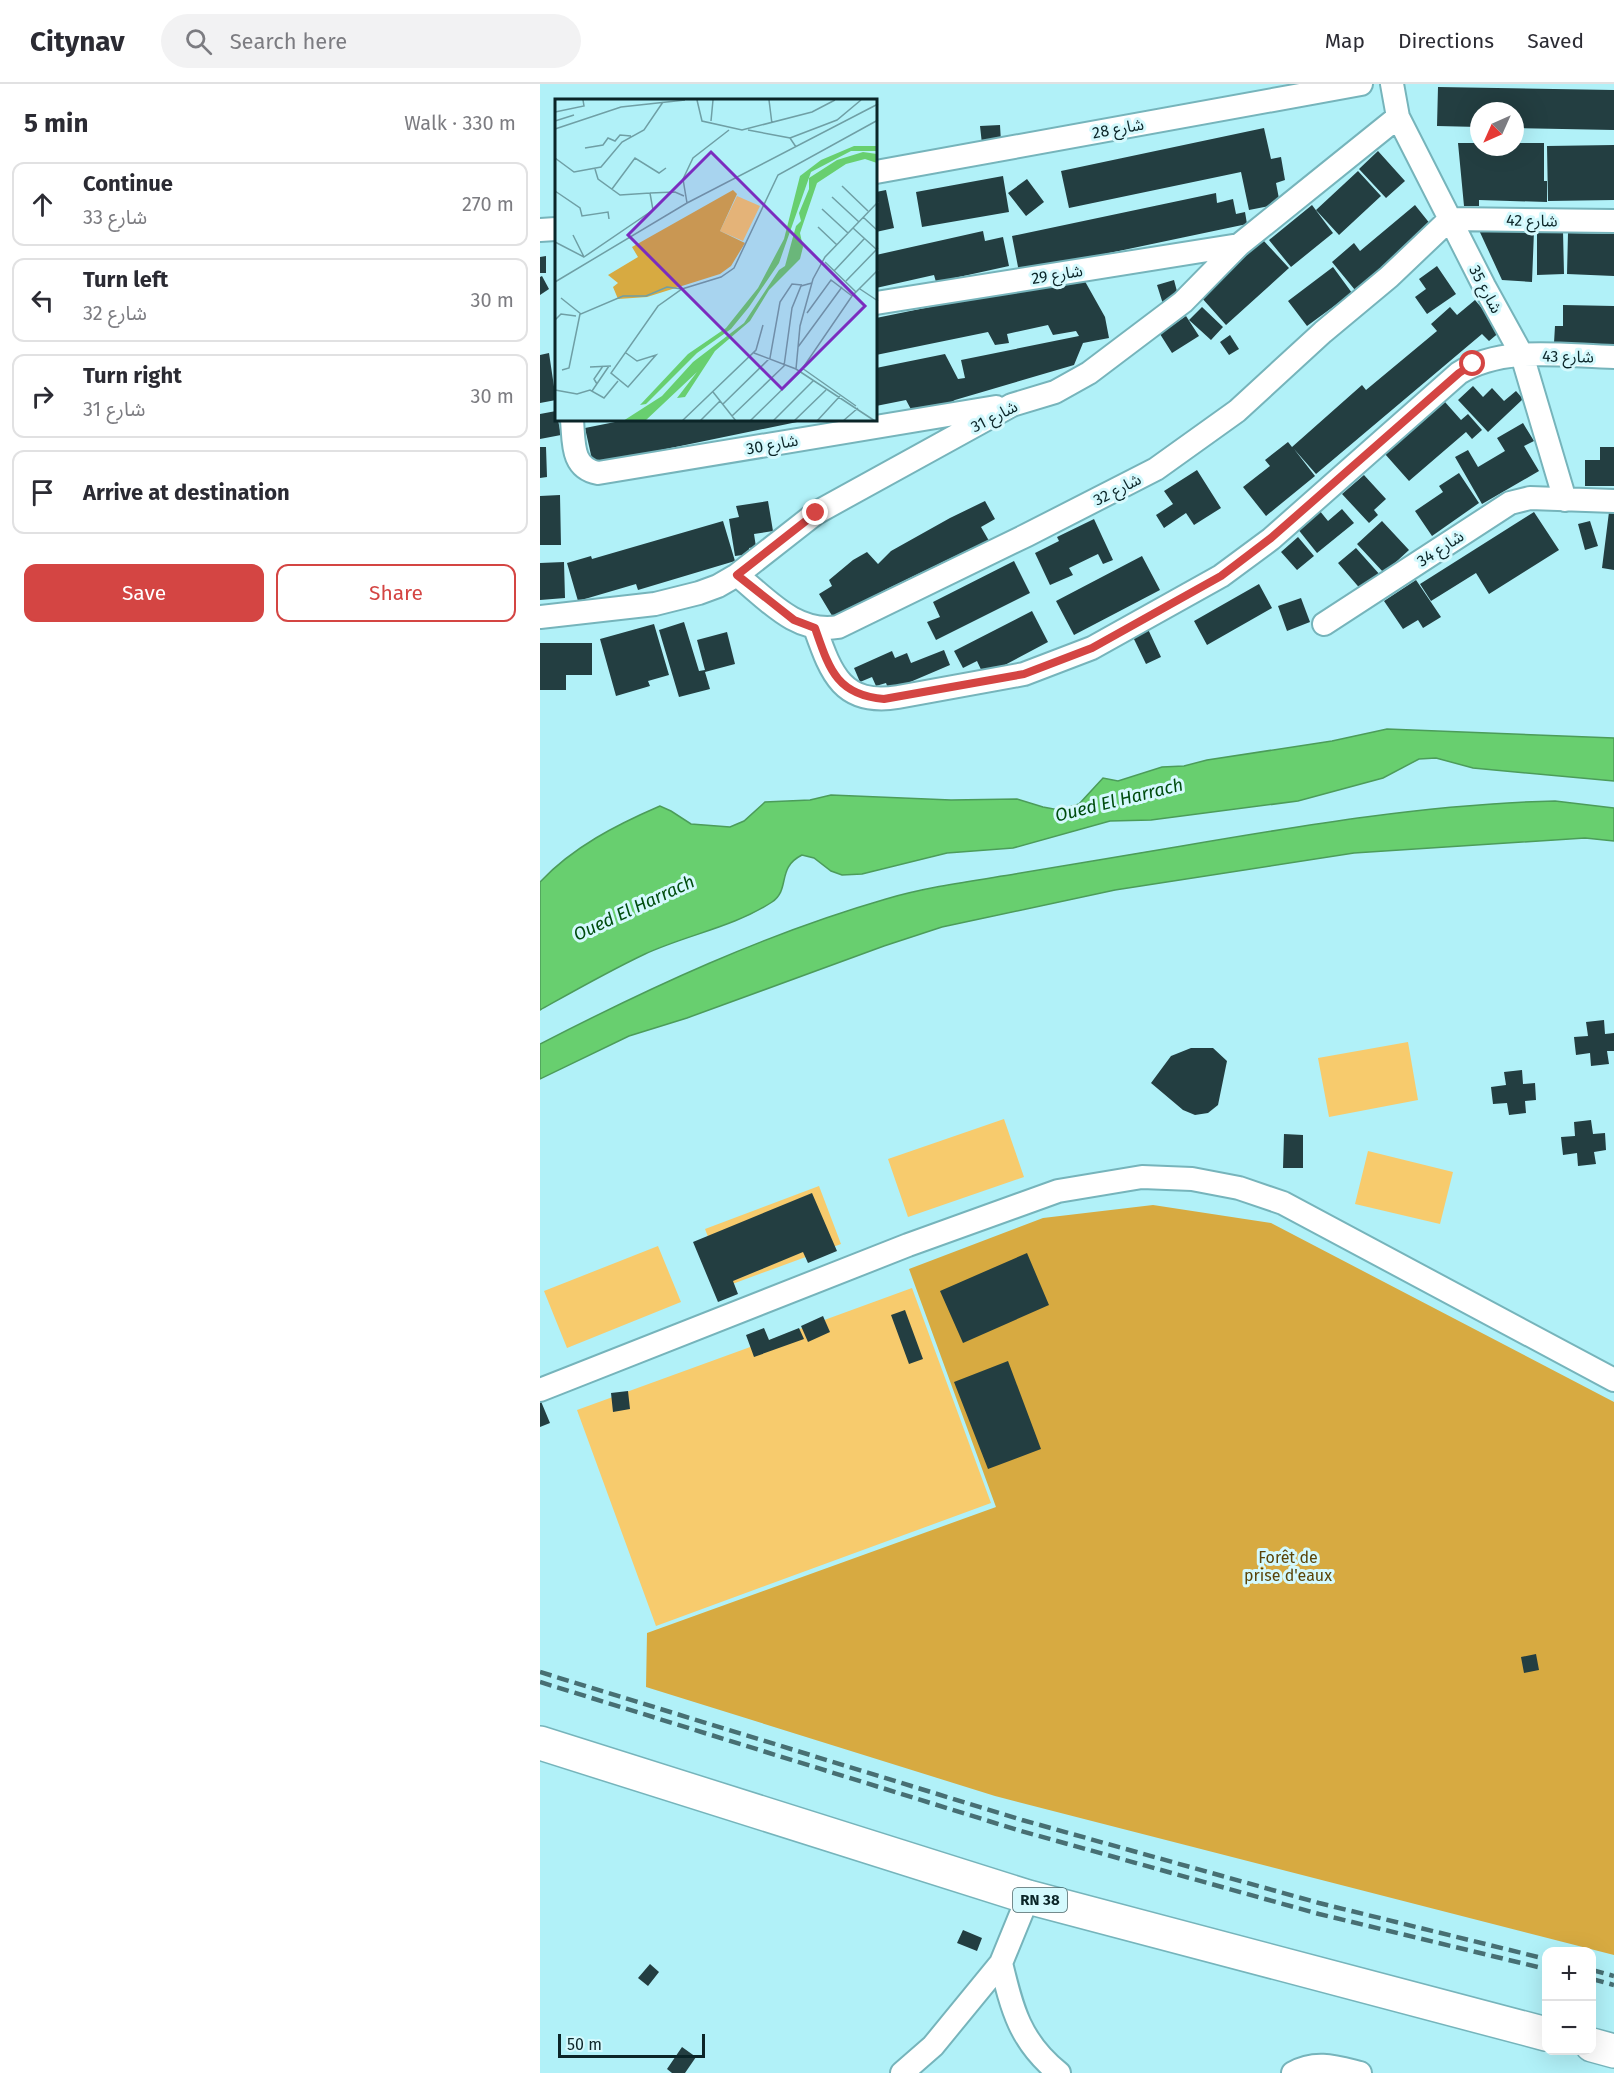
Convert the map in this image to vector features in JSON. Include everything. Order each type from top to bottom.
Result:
[{"type":"main road","name":"RN 38","points":[[540,1743],[1028,1896],[1542,2033]]},
{"type":"main road","points":[[1596,2046],[1614,2051]]},
{"type":"street","name":"شارع 35","points":[[1392,84],[1398,117],[1484,286],[1522,355],[1565,500]]},
{"type":"street","name":"شارع 28","points":[[878,172],[1353,85]]},
{"type":"street","name":"شارع 31","points":[[540,617],[655,604],[718,586],[737,575],[816,513],[1012,405],[1055,392],[1089,373],[1183,302],[1239,245],[1398,117]]},
{"type":"street","name":"شارع 42","points":[[1450,219],[1614,221]]},
{"type":"street","name":"شارع 32","points":[[815,628],[838,627],[1156,469],[1237,411],[1323,332],[1389,277],[1450,219]]},
{"type":"street","points":[[540,230],[555,229]]},
{"type":"street","name":"شارع 29","points":[[878,303],[1239,245]]},
{"type":"street","name":"شارع 43","points":[[815,628],[833,674],[855,693],[869,698],[898,697],[1024,674],[1092,648],[1203,587],[1238,565],[1280,531],[1459,373],[1473,364],[1510,354],[1614,357]]},
{"type":"street","name":"شارع 30","points":[[572,422],[575,455],[578,462],[590,472],[598,473],[1012,405]]},
{"type":"street","name":"شارع 34","points":[[1324,624],[1510,503],[1530,498],[1614,501]]},
{"type":"street","points":[[737,575],[794,620],[815,628]]},
{"type":"street","points":[[540,1390],[908,1245],[1058,1191],[1142,1177],[1192,1179],[1239,1188],[1283,1203],[1614,1380]]},
{"type":"street","points":[[902,2073],[933,2046],[1001,1963],[1028,1896]]},
{"type":"street","points":[[1001,1963],[1008,1994],[1020,2027],[1035,2050],[1059,2073]]},
{"type":"street","points":[[1293,2073],[1313,2065],[1331,2065],[1360,2073]]},
{"type":"shaded area","points":[[1408,1042],[1418,1100],[1329,1117],[1318,1058]]},
{"type":"shaded area","points":[[1004,1119],[1024,1177],[908,1217],[888,1159]]},
{"type":"shaded area","points":[[1368,1151],[1453,1172],[1440,1224],[1355,1204]]},
{"type":"shaded area","points":[[819,1186],[841,1244],[727,1286],[705,1229]]},
{"type":"shaded area","points":[[658,1246],[681,1302],[567,1348],[544,1291]]},
{"type":"shaded area","points":[[912,1288],[991,1503],[656,1626],[577,1410]]},
{"type":"green space","name":"Forêt de prise d'eaux","points":[[1153,1205],[1271,1223],[1614,1402],[1614,1955],[1596,1950],[1596,1947],[1583,1947],[995,1796],[646,1687],[647,1633],[996,1507],[909,1269],[1043,1218]]},
{"type":"water","name":"Oued El Harrach","points":[[1387,729],[1614,738],[1614,781],[1473,768],[1436,758],[1419,759],[1383,778],[1298,801],[1151,820],[1110,821],[1013,848],[947,853],[862,874],[842,875],[831,871],[814,858],[802,855],[789,866],[778,897],[757,911],[645,954],[540,1010],[540,882],[566,858],[596,838],[660,806],[691,824],[730,827],[744,821],[765,802],[810,800],[831,795],[951,800],[1017,799],[1059,810],[1079,804],[1103,778],[1118,781],[1162,767],[1184,766],[1207,760],[1332,741]]},
{"type":"water","points":[[1555,801],[1614,808],[1614,841],[1585,838],[1354,853],[1115,890],[942,927],[687,1018],[629,1036],[540,1079],[540,1044],[709,963],[796,928],[886,899],[950,885],[1321,823],[1461,806]]},
{"type":"building","points":[[1438,87],[1614,90],[1614,130],[1524,128],[1524,102],[1470,102],[1470,127],[1437,126]]},
{"type":"building","points":[[1000,125],[1001,142],[982,144],[980,126]]},
{"type":"building","points":[[1264,128],[1271,159],[1281,157],[1285,180],[1276,183],[1280,204],[1249,210],[1241,172],[1069,208],[1061,171]]},
{"type":"building","points":[[1458,143],[1470,143],[1470,156],[1524,156],[1524,143],[1544,143],[1544,181],[1547,181],[1547,202],[1479,200],[1479,206],[1464,206]]},
{"type":"building","points":[[1614,145],[1614,200],[1548,201],[1547,146]]},
{"type":"building","points":[[1378,151],[1405,181],[1386,198],[1359,169]]},
{"type":"building","points":[[1358,171],[1381,196],[1339,235],[1316,210]]},
{"type":"building","points":[[1003,176],[1009,212],[922,227],[916,192]]},
{"type":"building","points":[[1027,179],[1044,202],[1026,216],[1008,193]]},
{"type":"building","points":[[886,190],[894,228],[878,232],[878,192]]},
{"type":"building","points":[[1216,193],[1217,203],[1233,199],[1236,214],[1245,212],[1247,224],[1019,272],[1012,236]]},
{"type":"building","points":[[1312,205],[1333,233],[1291,267],[1269,240]]},
{"type":"building","points":[[1415,205],[1435,230],[1404,249],[1355,290],[1332,262],[1354,243],[1360,251]]},
{"type":"building","points":[[1478,228],[1534,231],[1532,282],[1502,280]]},
{"type":"building","points":[[983,231],[985,241],[1003,237],[1009,266],[936,282],[934,275],[878,288],[878,255]]},
{"type":"building","points":[[1563,231],[1564,274],[1537,275],[1537,232]]},
{"type":"building","points":[[1568,233],[1614,234],[1614,276],[1567,274]]},
{"type":"building","points":[[1263,240],[1289,268],[1226,325],[1201,297]]},
{"type":"building","points":[[546,256],[546,273],[540,273],[540,257]]},
{"type":"building","points":[[1437,266],[1456,294],[1427,314],[1415,297],[1426,289],[1419,279]]},
{"type":"building","points":[[1333,267],[1352,293],[1307,326],[1288,301]]},
{"type":"building","points":[[542,276],[549,289],[540,295],[540,277]]},
{"type":"building","points":[[1082,276],[1105,317],[1109,338],[1083,343],[1074,365],[955,400],[934,411],[914,415],[906,400],[878,406],[878,368],[945,354],[958,379],[965,378],[961,360],[1079,336],[1076,331],[1053,335],[1048,325],[1007,334],[1009,343],[995,345],[988,332],[878,355],[878,318]]},
{"type":"building","points":[[1174,280],[1179,299],[1163,304],[1157,285]]},
{"type":"building","points":[[1475,300],[1501,331],[1489,341],[1482,334],[1316,474],[1294,449],[1315,476],[1266,516],[1243,487],[1270,466],[1265,460],[1288,442],[1292,447],[1362,385],[1366,390],[1437,331],[1431,324],[1450,307],[1457,315]]},
{"type":"building","points":[[1563,305],[1614,306],[1614,345],[1554,343],[1555,326],[1563,326]]},
{"type":"building","points":[[1202,307],[1223,327],[1211,340],[1189,320]]},
{"type":"building","points":[[1186,316],[1199,336],[1172,353],[1160,334]]},
{"type":"building","points":[[1230,335],[1239,349],[1229,355],[1220,342]]},
{"type":"building","points":[[549,353],[555,400],[540,403],[540,355]]},
{"type":"building","points":[[1473,386],[1483,397],[1492,388],[1504,401],[1516,391],[1523,399],[1488,432],[1458,400]]},
{"type":"building","points":[[1445,402],[1461,420],[1468,414],[1482,430],[1472,439],[1466,432],[1409,481],[1385,454]]},
{"type":"building","points":[[555,411],[555,422],[558,422],[561,435],[540,439],[540,414]]},
{"type":"building","points":[[615,422],[797,422],[593,464],[585,428]]},
{"type":"building","points":[[1523,423],[1534,441],[1524,446],[1539,471],[1482,504],[1455,457],[1468,450],[1478,467],[1505,451],[1497,438]]},
{"type":"building","points":[[540,447],[546,447],[547,477],[540,478]]},
{"type":"building","points":[[1600,447],[1614,447],[1614,486],[1585,486],[1585,460],[1600,460]]},
{"type":"building","points":[[1197,470],[1221,508],[1194,525],[1186,513],[1164,528],[1156,515],[1173,504],[1164,491]]},
{"type":"building","points":[[1459,473],[1479,503],[1432,536],[1415,511],[1443,492],[1439,486]]},
{"type":"building","points":[[1364,475],[1386,499],[1374,510],[1378,515],[1369,523],[1342,494]]},
{"type":"building","points":[[560,495],[561,545],[540,545],[540,496]]},
{"type":"building","points":[[768,501],[773,531],[754,534],[756,547],[749,548],[750,554],[735,556],[729,519],[739,517],[736,506]]},
{"type":"building","points":[[985,501],[995,519],[981,527],[992,546],[978,553],[972,548],[885,590],[834,619],[819,594],[832,586],[829,580],[853,560],[867,552],[878,564],[891,551]]},
{"type":"building","points":[[1315,505],[1328,521],[1342,509],[1354,523],[1317,553],[1293,523]]},
{"type":"building","points":[[1534,512],[1559,550],[1489,594],[1476,573],[1431,601],[1420,584]]},
{"type":"building","points":[[1609,512],[1614,512],[1614,570],[1602,568]]},
{"type":"building","points":[[1094,519],[1113,560],[1103,564],[1098,554],[1069,568],[1073,575],[1050,585],[1035,553],[1059,541],[1057,537]]},
{"type":"building","points":[[723,521],[735,561],[638,590],[636,584],[578,601],[567,563],[591,556],[592,559]]},
{"type":"building","points":[[1382,521],[1409,550],[1384,573],[1357,544]]},
{"type":"building","points":[[1590,521],[1598,546],[1585,550],[1578,524]]},
{"type":"building","points":[[1298,537],[1314,556],[1297,570],[1281,552]]},
{"type":"building","points":[[1356,548],[1381,576],[1363,592],[1338,563]]},
{"type":"building","points":[[1142,556],[1160,590],[1074,635],[1056,601]]},
{"type":"building","points":[[1014,561],[1030,593],[936,640],[927,622],[940,617],[933,602]]},
{"type":"building","points":[[564,562],[565,598],[540,600],[540,563]]},
{"type":"building","points":[[1416,580],[1441,617],[1423,628],[1418,620],[1403,629],[1384,601]]},
{"type":"building","points":[[1259,584],[1272,608],[1207,645],[1194,621]]},
{"type":"building","points":[[1301,598],[1310,622],[1287,631],[1278,606]]},
{"type":"building","points":[[1032,611],[1048,642],[984,676],[977,661],[963,668],[954,651]]},
{"type":"building","points":[[684,622],[699,671],[705,670],[697,640],[727,632],[735,664],[705,672],[710,689],[679,697],[659,630]]},
{"type":"building","points":[[654,624],[669,675],[648,681],[650,686],[616,696],[600,639]]},
{"type":"building","points":[[1147,627],[1161,657],[1146,664],[1132,635]]},
{"type":"building","points":[[540,643],[592,643],[592,675],[566,675],[566,690],[540,690]]},
{"type":"building","points":[[944,650],[950,665],[889,691],[886,683],[876,686],[872,677],[860,682],[854,668],[892,651],[895,658],[907,653],[911,663]]},
{"type":"building","points":[[1604,1020],[1605,1034],[1614,1033],[1614,1051],[1607,1051],[1609,1064],[1591,1066],[1590,1053],[1576,1055],[1574,1037],[1588,1036],[1586,1022]]},
{"type":"building","points":[[1191,1048],[1213,1048],[1227,1061],[1218,1105],[1208,1113],[1195,1115],[1183,1110],[1151,1083],[1171,1056]]},
{"type":"building","points":[[1522,1070],[1523,1084],[1535,1083],[1536,1100],[1525,1101],[1526,1113],[1509,1115],[1507,1103],[1493,1104],[1491,1087],[1506,1085],[1504,1072]]},
{"type":"building","points":[[1591,1120],[1593,1134],[1605,1133],[1606,1150],[1594,1152],[1596,1164],[1578,1166],[1577,1153],[1563,1155],[1561,1137],[1575,1136],[1574,1122]]},
{"type":"building","points":[[1284,1134],[1303,1135],[1303,1168],[1283,1168]]},
{"type":"building","points":[[812,1193],[837,1251],[808,1263],[803,1252],[733,1281],[738,1294],[718,1302],[693,1242]]},
{"type":"building","points":[[1027,1253],[1049,1305],[963,1343],[940,1291]]},
{"type":"building","points":[[905,1310],[923,1359],[909,1364],[891,1315]]},
{"type":"building","points":[[823,1316],[830,1332],[808,1342],[801,1326]]},
{"type":"building","points":[[764,1328],[769,1340],[799,1328],[804,1339],[754,1357],[746,1335]]},
{"type":"building","points":[[1008,1361],[1041,1449],[988,1469],[954,1382]]},
{"type":"building","points":[[628,1391],[630,1409],[613,1412],[611,1393]]},
{"type":"building","points":[[540,1399],[550,1423],[540,1427]]},
{"type":"building","points":[[1536,1654],[1539,1670],[1524,1673],[1521,1657]]},
{"type":"building","points":[[963,1930],[982,1938],[977,1951],[957,1943]]},
{"type":"building","points":[[650,1964],[659,1972],[648,1986],[638,1978]]},
{"type":"building","points":[[682,2047],[696,2057],[685,2073],[672,2073],[667,2069]]},
{"type":"railway","points":[[540,1672],[1022,1820],[1319,1903],[1542,1958]]},
{"type":"railway","points":[[540,1682],[1021,1831],[1319,1914],[1542,1968]]},
{"type":"railway","points":[[1596,1971],[1614,1976]]},
{"type":"railway","points":[[1596,1980],[1614,1985]]},
{"type":"route","points":[[816,513],[737,575],[794,620],[815,628],[833,674],[843,685],[869,698],[884,699],[1024,674],[1092,648],[1203,587],[1238,565],[1459,373],[1473,364]]}]
